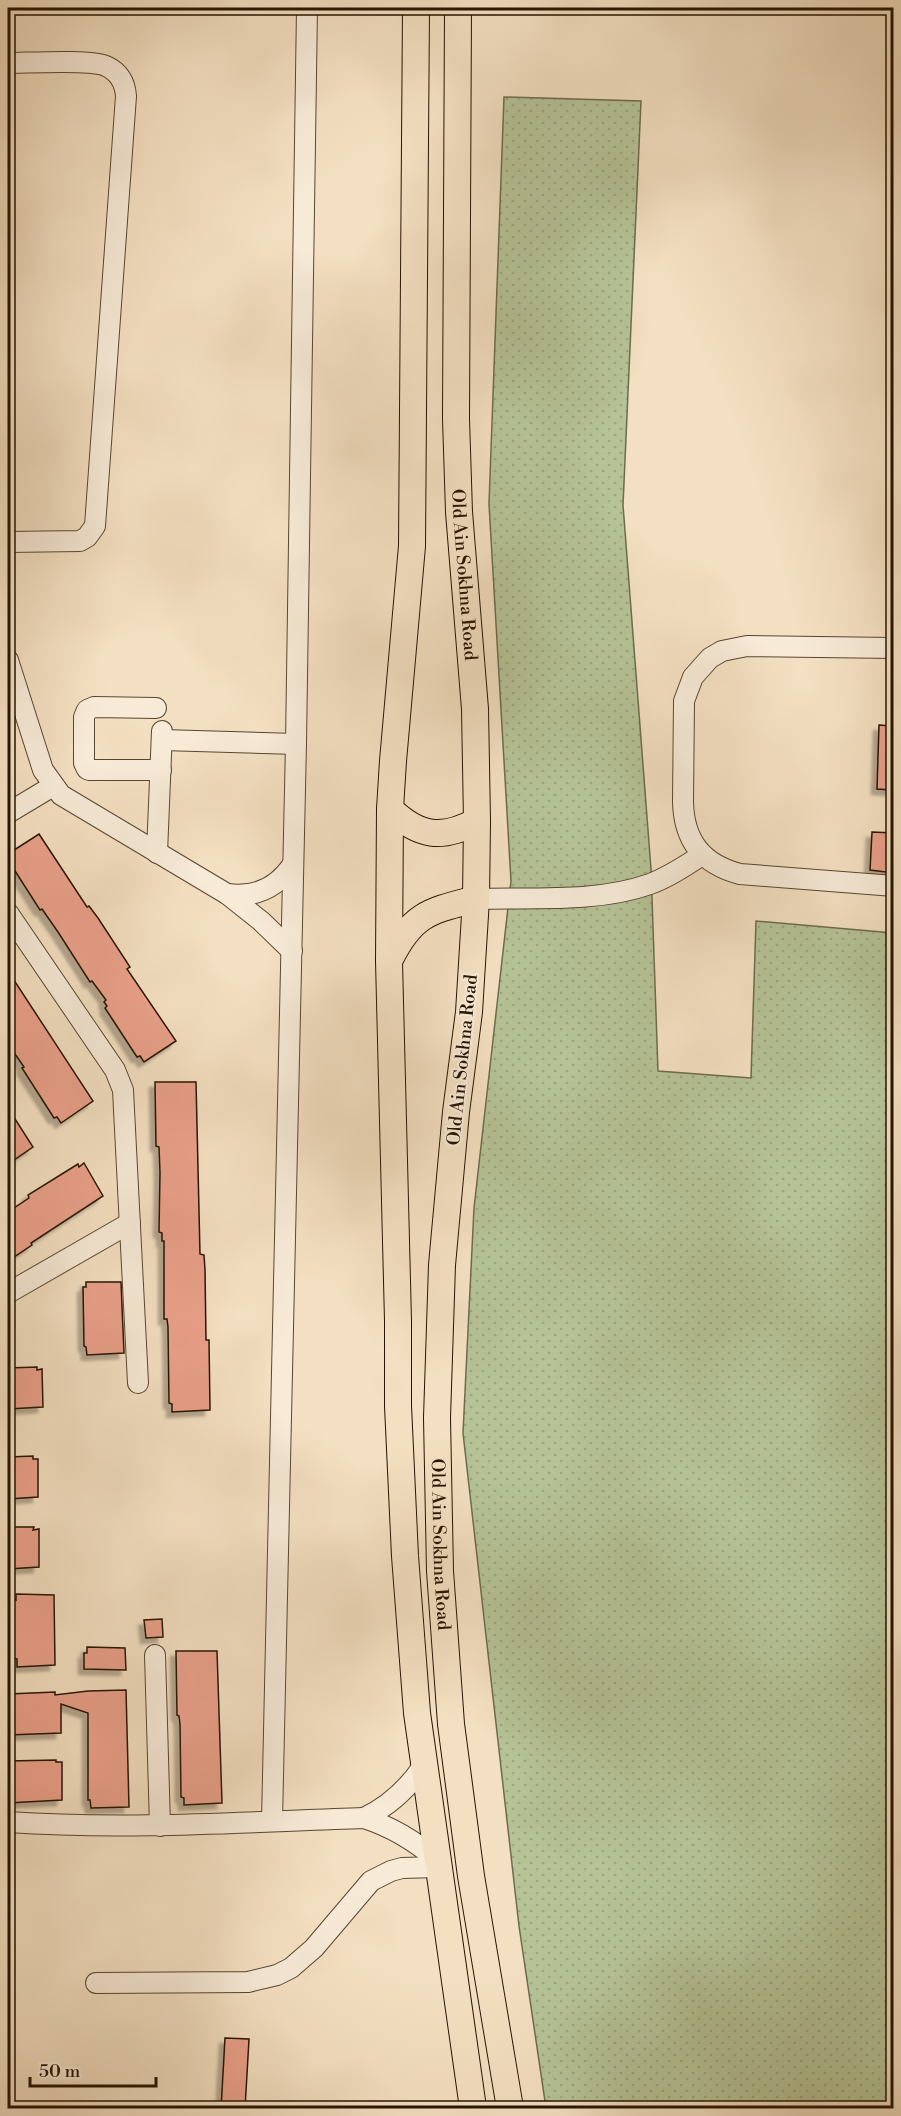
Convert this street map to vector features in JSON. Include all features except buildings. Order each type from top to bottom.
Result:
[{"type":"main road","name":"Old Ain Sokhna Road","points":[[416,8],[412,546],[390,809],[389,961],[398,1406],[406,1567],[417,1713],[473,2109]]},
{"type":"main road","name":"Old Ain Sokhna Road","points":[[458,8],[456,419],[459,512],[475,709],[477,821],[476,899],[469,1012],[456,1112],[442,1265],[437,1418],[440,1571],[451,1724],[471,1876],[510,2109]]},
{"type":"main road","points":[[390,809],[404,823],[422,831],[441,834],[460,830],[477,821]]},
{"type":"main road","points":[[389,961],[401,938],[413,923],[430,912],[476,899]]},
{"type":"street","points":[[272,1821],[296,744],[307,8]]},
{"type":"street","points":[[8,63],[102,65],[119,76],[126,96],[95,526],[87,537],[80,541],[8,542]]},
{"type":"street","points":[[894,648],[747,646],[722,651],[701,667],[693,677],[684,701],[683,802],[683,816],[687,830],[702,855],[713,864],[726,870],[740,874],[894,886]]},
{"type":"street","points":[[8,660],[39,761],[53,786],[70,802],[226,894],[261,921],[292,951]]},
{"type":"street","points":[[156,708],[94,707],[87,710],[84,717],[84,764],[89,770],[161,770]]},
{"type":"street","points":[[157,853],[162,735],[296,744]]},
{"type":"street","points":[[9,808],[53,786]]},
{"type":"street","points":[[476,899],[570,897],[624,891],[675,873],[702,855]]},
{"type":"street","points":[[226,894],[249,895],[270,888],[293,864]]},
{"type":"street","points":[[8,913],[120,1080],[124,1101],[138,1383]]},
{"type":"street","points":[[8,1293],[130,1223]]},
{"type":"street","points":[[155,1656],[160,1826]]},
{"type":"street","points":[[364,1818],[391,1802],[409,1785],[423,1766]]},
{"type":"street","points":[[8,1822],[69,1826],[160,1826],[364,1818],[395,1830],[417,1843],[437,1863]]},
{"type":"street","points":[[96,1983],[248,1982],[277,1975],[297,1964],[315,1948],[371,1881],[402,1868],[437,1863]]},
{"type":"green space","points":[[504,97],[641,101],[623,505],[651,869],[658,1071],[751,1078],[756,921],[893,933],[893,2108],[546,2108],[519,1926],[463,1433],[474,1208],[511,881],[489,504]]}]
